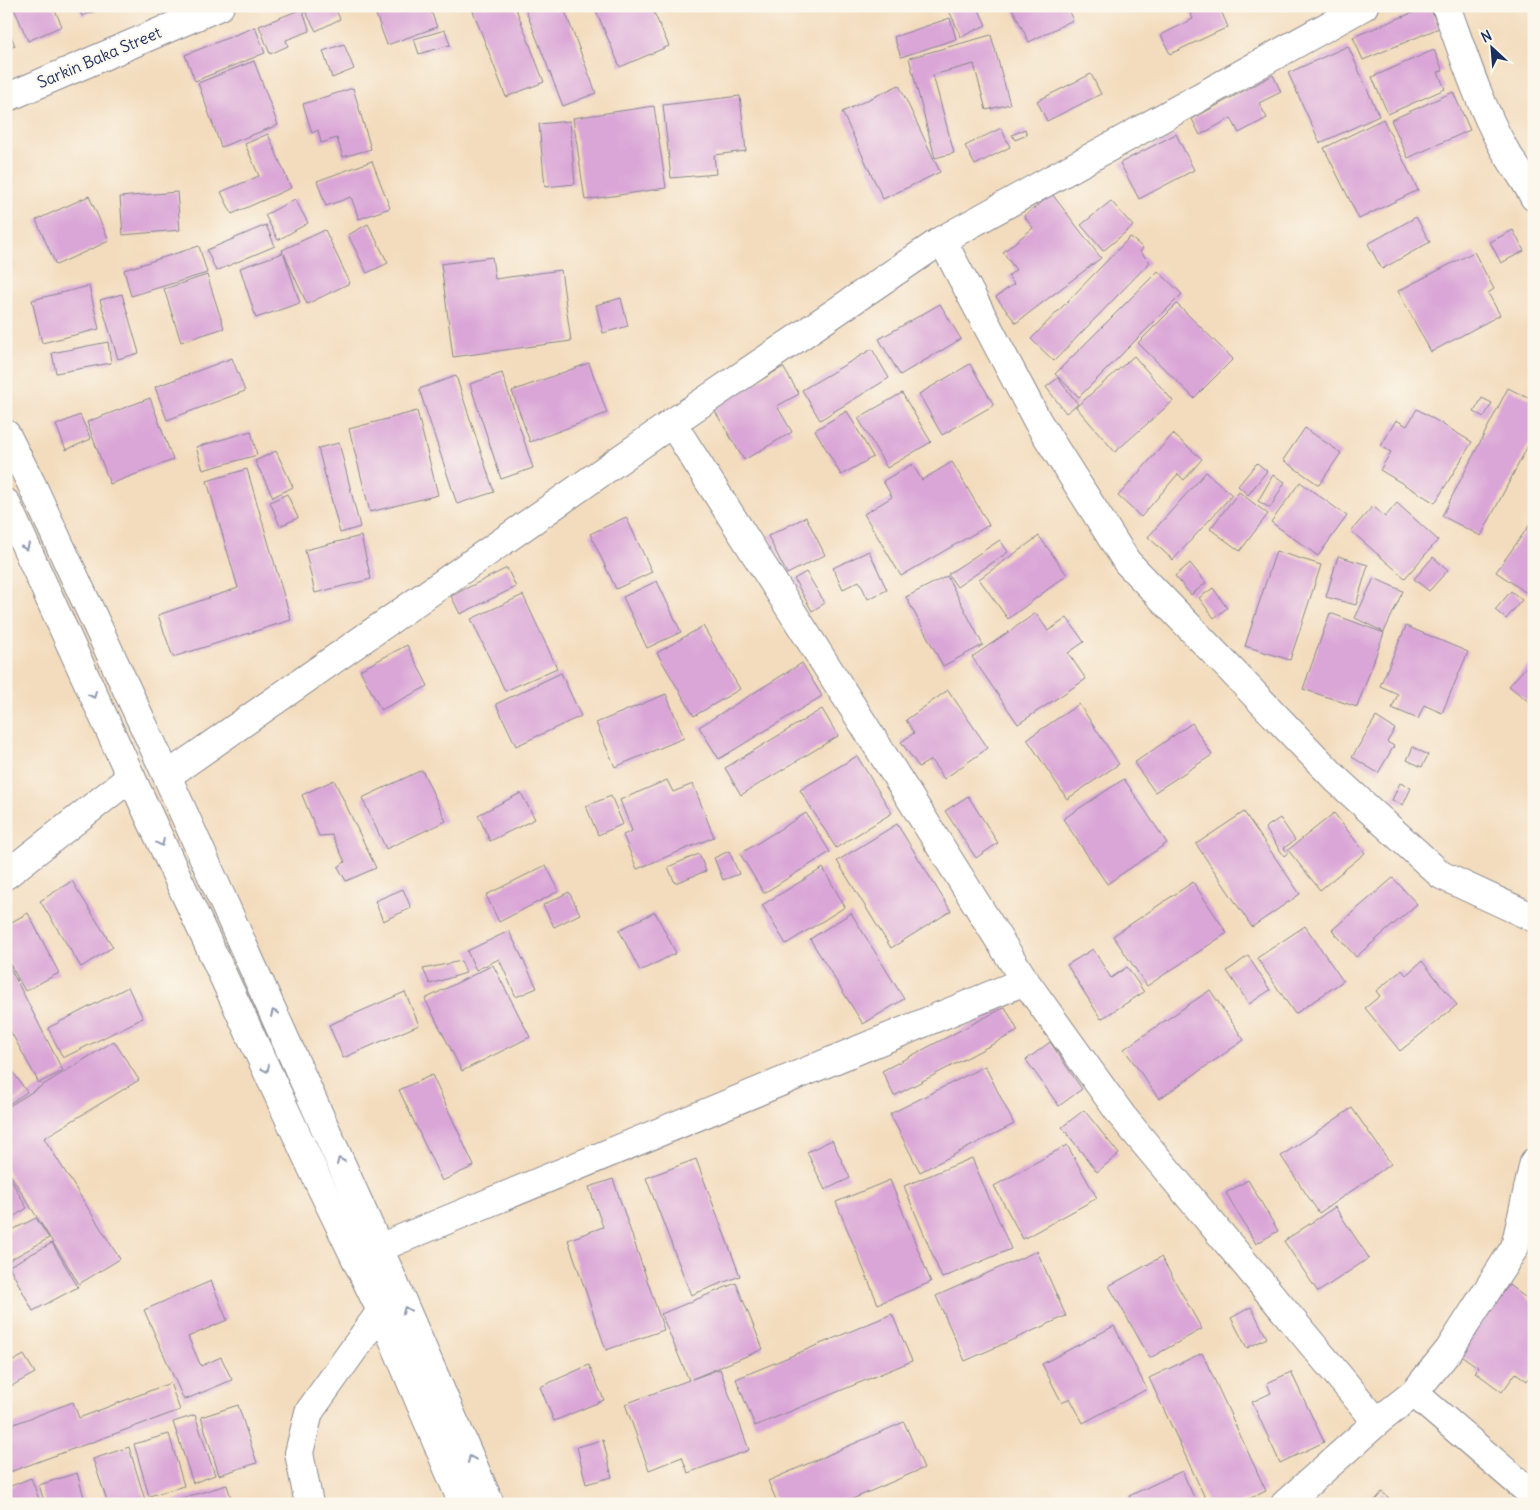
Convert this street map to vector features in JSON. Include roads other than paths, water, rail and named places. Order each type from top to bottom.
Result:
[{"type":"street","name":"Sarkin Baka Street","points":[[6,98],[220,6]]},
{"type":"street","points":[[167,776],[672,423],[942,240],[1364,6]]},
{"type":"street","points":[[1446,6],[1482,104],[1503,145],[1534,197]]},
{"type":"street","points":[[942,240],[1038,422],[1127,562],[1338,781],[1441,875],[1534,918]]},
{"type":"street","points":[[672,423],[1025,982],[1122,1116],[1376,1422]]},
{"type":"street","points":[[6,434],[31,483],[167,776],[379,1248],[490,1504]]},
{"type":"street","points":[[6,502],[319,1183],[382,1311],[464,1504]]},
{"type":"street","points":[[6,875],[131,777]]},
{"type":"street","points":[[379,1248],[1025,982]]},
{"type":"street","points":[[1285,1504],[1376,1422],[1414,1393],[1449,1350],[1514,1247],[1534,1162]]},
{"type":"street","points":[[309,1504],[299,1453],[308,1412],[382,1311]]},
{"type":"street","points":[[1414,1393],[1534,1496]]}]
